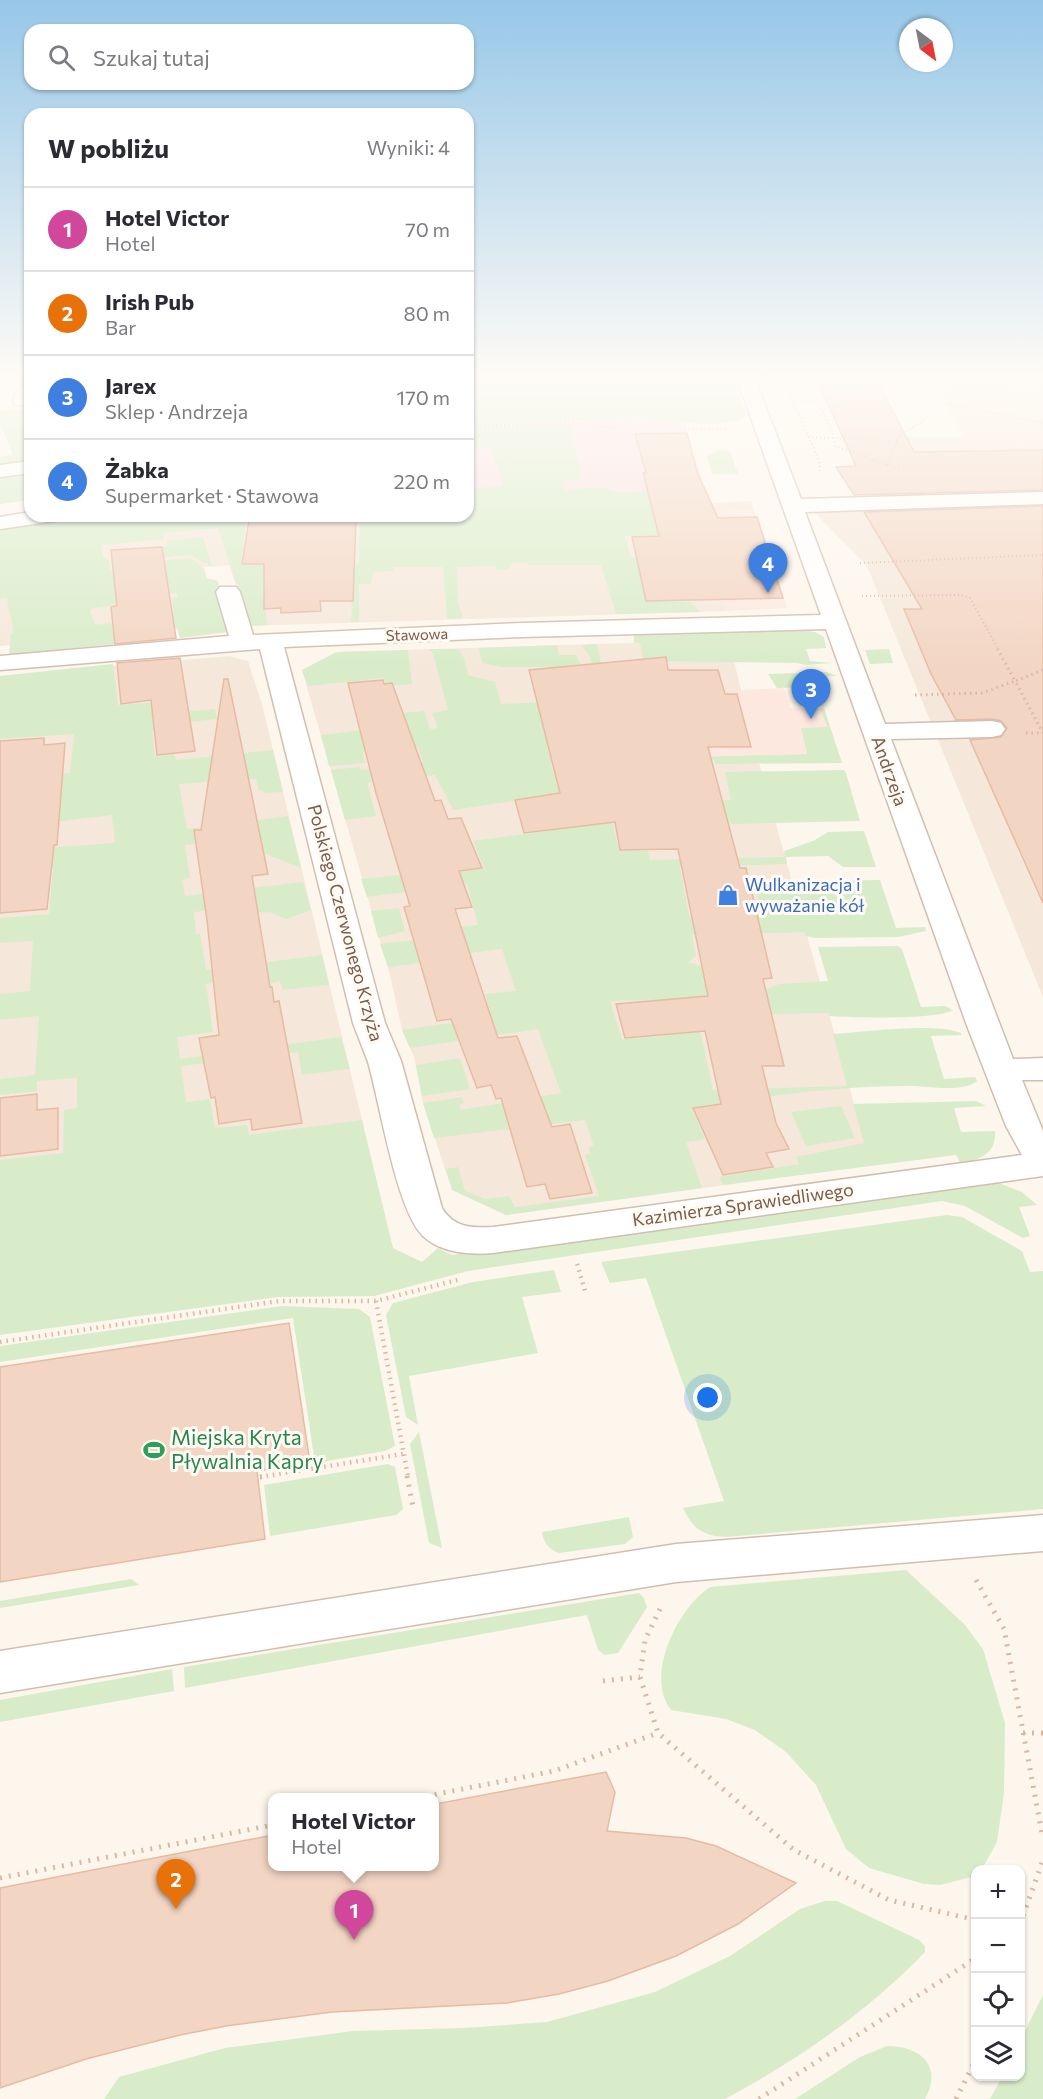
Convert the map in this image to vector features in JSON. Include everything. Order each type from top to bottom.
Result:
[{"type":"street","name":"Andrzeja","points":[[781,474],[1001,1070],[1023,1126],[1043,1163]]},
{"type":"street","points":[[793,506],[1043,498]]},
{"type":"street","points":[[0,523],[24,520]]},
{"type":"street","name":"Polskiego Czerwonego Krzyża","points":[[228,592],[257,641],[369,1023],[387,1072],[424,1208],[434,1226],[444,1234]]},
{"type":"street","name":"Stawowa","points":[[0,663],[115,650],[257,641],[836,622]]},
{"type":"street","points":[[876,732],[992,729]]},
{"type":"street","points":[[1001,1070],[1043,1069]]},
{"type":"street","name":"Kazimierza Sprawiedliwego","points":[[444,1234],[463,1240],[493,1240],[1043,1163]]},
{"type":"street","points":[[0,1672],[676,1563],[1043,1533]]},
{"type":"path","points":[[820,474],[821,480]]},
{"type":"path","points":[[860,563],[1043,555]]},
{"type":"path","points":[[854,596],[961,595],[970,598],[1043,733]]},
{"type":"path","points":[[915,695],[982,693],[1043,670]]},
{"type":"path","points":[[576,1260],[585,1291]]},
{"type":"path","points":[[376,1301],[413,1507]]},
{"type":"path","points":[[260,1477],[403,1454]]},
{"type":"path","points":[[953,1540],[1004,1629],[1043,1839]]},
{"type":"path","points":[[676,1563],[669,1590],[645,1640],[640,1677],[658,1733],[794,1850],[889,1900],[971,1919]]},
{"type":"path","points":[[603,1681],[640,1677]]},
{"type":"path","points":[[438,1793],[554,1771],[658,1733]]},
{"type":"path","points":[[1023,1733],[1043,1733]]},
{"type":"path","points":[[0,1878],[268,1826]]},
{"type":"path","points":[[1022,1919],[1043,1860]]},
{"type":"path","points":[[759,2099],[971,1961]]},
{"type":"path","points":[[956,2099],[971,2067]]},
{"type":"shaded area","points":[[474,474],[700,474],[704,491],[708,495],[474,510]]},
{"type":"shaded area","points":[[888,474],[1043,474],[1043,480],[894,486]]},
{"type":"shaded area","points":[[751,501],[754,510],[700,512],[726,611],[250,626],[229,565],[186,569],[201,626],[0,646],[0,552],[183,522],[474,522],[474,516]]},
{"type":"shaded area","points":[[1043,504],[1043,997],[867,566],[814,512]]},
{"type":"shaded area","points":[[754,510],[787,608],[726,611],[700,512]]},
{"type":"shaded area","points":[[729,640],[742,694],[689,757],[757,756],[871,1165],[506,1215],[452,1190],[423,1103],[414,1057],[402,1030],[390,975],[302,670],[337,652]]},
{"type":"shaded area","points":[[229,656],[248,661],[262,704],[364,1128],[0,1176],[0,676]]},
{"type":"shaded area","points":[[784,688],[790,708],[820,709],[827,728],[807,754],[689,757],[725,694],[742,694],[741,690]]},
{"type":"green space","points":[[24,474],[24,501],[0,504],[0,475]]},
{"type":"green space","points":[[499,474],[581,474],[582,481],[563,481],[565,490],[604,487],[616,492],[707,491],[708,495],[691,495],[661,535],[625,536],[630,557],[710,555],[657,601],[689,602],[701,612],[616,614],[601,565],[528,565],[527,562],[510,563],[510,569],[496,570],[495,566],[457,567],[458,603],[463,618],[447,619],[443,567],[394,567],[393,571],[373,572],[371,584],[359,584],[359,622],[351,622],[352,598],[285,589],[263,589],[267,625],[250,626],[218,528],[164,533],[164,539],[101,545],[103,557],[109,560],[110,570],[156,566],[155,561],[190,558],[204,568],[207,578],[218,581],[228,632],[180,638],[177,628],[171,629],[173,639],[130,642],[128,622],[174,618],[172,598],[178,597],[177,593],[120,596],[121,605],[93,608],[90,611],[95,625],[113,623],[115,644],[9,655],[13,628],[7,598],[0,599],[0,530],[61,522],[246,522],[241,565],[359,563],[360,522],[474,522],[474,488],[503,486]]},
{"type":"green space","points":[[203,537],[212,567],[191,555],[155,558],[153,548],[167,547],[167,541]]},
{"type":"green space","points":[[796,629],[815,632],[824,637],[826,648],[806,649],[810,661],[832,663],[806,665],[644,661],[640,643],[634,643],[634,634]]},
{"type":"green space","points":[[597,644],[617,740],[549,750],[553,773],[631,772],[650,802],[731,800],[725,772],[844,770],[846,773],[860,821],[731,824],[730,822],[612,820],[619,851],[648,851],[650,860],[785,857],[784,851],[813,841],[828,832],[864,831],[876,867],[843,867],[828,856],[786,857],[787,864],[680,867],[689,916],[726,920],[762,912],[754,882],[880,880],[896,928],[925,927],[926,931],[898,937],[816,938],[806,936],[804,932],[692,935],[696,956],[688,962],[709,969],[758,993],[779,984],[828,981],[818,947],[898,946],[902,949],[921,1007],[945,1006],[953,1010],[930,1015],[894,1018],[829,1016],[828,1013],[697,1016],[713,1090],[847,1086],[833,1034],[917,1028],[934,1028],[961,1033],[961,1035],[931,1036],[944,1079],[975,1077],[977,1081],[971,1085],[954,1088],[882,1086],[828,1090],[692,1108],[705,1139],[686,1142],[702,1188],[506,1215],[452,1190],[446,1169],[458,1167],[465,1191],[485,1199],[509,1196],[515,1207],[599,1196],[585,1155],[590,1153],[589,1147],[594,1146],[585,1120],[434,1138],[423,1103],[462,1097],[464,1103],[459,1105],[461,1110],[561,1093],[538,1029],[410,1048],[402,1030],[492,1017],[485,994],[516,991],[502,949],[437,957],[437,961],[388,967],[380,944],[449,936],[447,928],[478,925],[467,884],[367,897],[361,879],[400,875],[402,881],[484,868],[473,841],[548,831],[543,808],[559,794],[453,810],[435,775],[367,783],[376,816],[345,820],[331,770],[360,767],[361,770],[423,762],[418,747],[363,752],[365,763],[329,766],[321,735],[395,726],[392,714],[424,711],[430,729],[438,728],[432,713],[448,710],[433,654],[429,649],[458,649],[464,658],[468,675],[495,682],[501,704],[571,701],[598,690],[590,657],[582,645]],"holes":[[[652,1000],[661,1036],[622,1039],[610,1001]]]},
{"type":"green space","points":[[557,645],[559,655],[576,655],[582,667],[502,667],[482,663],[479,648]]},
{"type":"green space","points":[[889,649],[893,663],[870,664],[865,650]]},
{"type":"green space","points":[[408,650],[412,684],[386,686],[384,678],[308,686],[302,670],[337,652]]},
{"type":"green space","points":[[113,664],[118,705],[161,702],[164,714],[215,709],[217,719],[170,724],[171,730],[152,731],[155,756],[174,754],[176,760],[273,750],[283,792],[267,793],[259,790],[256,779],[179,784],[187,829],[288,816],[301,868],[231,840],[185,845],[190,878],[182,880],[185,896],[303,882],[311,910],[286,919],[269,912],[241,914],[239,907],[194,912],[196,934],[200,934],[206,970],[322,955],[329,985],[283,990],[280,981],[251,986],[248,978],[206,984],[213,1032],[177,1037],[180,1059],[341,1037],[350,1069],[302,1075],[298,1052],[181,1066],[186,1102],[210,1099],[215,1128],[247,1125],[249,1135],[362,1120],[393,1248],[422,1262],[438,1248],[452,1255],[991,1180],[1022,1192],[1037,1205],[1019,1207],[1030,1236],[1023,1238],[965,1206],[942,1201],[468,1271],[374,1296],[278,1297],[0,1335],[0,1160],[63,1153],[64,1110],[77,1108],[77,1078],[37,1081],[37,1091],[0,1095],[0,1079],[35,1075],[39,1016],[0,1020],[0,994],[30,991],[33,941],[0,943],[0,918],[49,914],[53,868],[17,871],[0,851],[115,843],[112,815],[54,822],[0,779],[70,773],[74,734],[0,739],[0,676]]},
{"type":"green space","points":[[827,672],[837,676],[814,677],[818,687],[777,688],[768,674]]},
{"type":"green space","points":[[824,708],[842,763],[716,764],[714,760],[672,762],[689,757],[807,754],[801,728],[827,727],[820,709]]},
{"type":"green space","points":[[399,908],[405,931],[378,938],[371,911]]},
{"type":"green space","points":[[460,1058],[470,1089],[422,1096],[416,1065]]},
{"type":"green space","points":[[976,1101],[986,1106],[954,1108],[961,1132],[995,1131],[995,1139],[986,1154],[968,1162],[961,1164],[956,1155],[723,1185],[719,1177],[799,1164],[796,1157],[864,1143],[853,1104]]},
{"type":"green space","points":[[841,1106],[855,1138],[806,1146],[791,1112]]},
{"type":"green space","points":[[947,1215],[962,1217],[1022,1251],[1030,1272],[1043,1271],[1043,1509],[726,1537],[711,1535],[700,1530],[683,1508],[724,1501],[646,1278],[610,1283],[601,1262]]},
{"type":"green space","points":[[554,1270],[561,1292],[522,1297],[538,1353],[409,1376],[418,1425],[406,1417],[386,1315],[393,1303],[473,1282]]},
{"type":"green space","points":[[282,1306],[359,1309],[370,1317],[395,1446],[385,1451],[315,1463],[293,1318],[0,1362],[0,1346]]},
{"type":"green space","points":[[419,1432],[442,1548],[429,1543],[410,1444]]},
{"type":"green space","points":[[388,1464],[395,1467],[403,1509],[396,1515],[270,1536],[264,1485]]},
{"type":"green space","points":[[629,1517],[633,1537],[625,1544],[559,1553],[547,1545],[542,1532]]},
{"type":"green space","points":[[906,1570],[964,1624],[983,1649],[1005,1723],[1004,1793],[997,1842],[984,1865],[971,1865],[971,1877],[940,1885],[924,1884],[869,1868],[846,1849],[816,1785],[786,1752],[755,1730],[726,1719],[671,1710],[664,1696],[661,1679],[668,1643],[687,1610],[710,1587]]},
{"type":"green space","points":[[131,1579],[139,1585],[0,1608],[0,1601]]},
{"type":"green space","points":[[639,1593],[644,1598],[647,1607],[618,1653],[605,1655],[598,1650],[587,1615],[185,1688],[184,1667]]},
{"type":"green space","points":[[172,1669],[174,1691],[0,1722],[0,1700]]},
{"type":"green space","points":[[825,1901],[837,1901],[919,1940],[925,1946],[925,1952],[880,1995],[831,2033],[779,2068],[725,2099],[104,2099],[119,2077],[225,2048],[353,2031],[463,2028],[547,2022],[655,1992],[730,1956],[800,1909]]},
{"type":"green space","points":[[1043,1995],[1043,2099],[990,2099],[1000,2081],[1025,2081],[1025,2031]]},
{"type":"green space","points":[[887,2046],[910,2050],[926,2060],[931,2077],[925,2099],[795,2099],[860,2057]]},
{"type":"building","points":[[643,474],[698,474],[718,518],[757,517],[783,598],[646,601],[632,537],[659,536]]},
{"type":"building","points":[[840,474],[1043,474],[1043,490],[854,495]]},
{"type":"building","points":[[1043,506],[1043,903],[970,740],[1001,737],[1007,728],[1001,721],[992,719],[956,720],[931,674],[904,609],[922,609],[864,512]]},
{"type":"building","points":[[249,522],[356,522],[353,601],[320,601],[321,611],[281,613],[281,608],[264,609],[264,564],[242,564]]},
{"type":"building","points":[[162,547],[176,638],[115,644],[111,607],[117,606],[111,550]]},
{"type":"building","points":[[666,657],[668,670],[718,670],[725,694],[737,694],[751,747],[708,747],[740,868],[746,868],[772,978],[763,979],[784,1066],[762,1066],[776,1123],[789,1149],[766,1153],[773,1167],[723,1175],[693,1108],[721,1104],[705,1031],[625,1038],[616,1004],[708,996],[678,849],[620,850],[615,822],[524,833],[515,800],[560,793],[529,670]]},
{"type":"building","points":[[180,658],[195,751],[157,755],[151,700],[121,704],[117,663]]},
{"type":"building","points":[[224,679],[228,679],[268,874],[252,876],[270,987],[272,987],[274,1002],[279,1001],[302,1123],[252,1130],[251,1119],[219,1124],[215,1097],[211,1098],[199,1038],[219,1035],[207,920],[194,830],[201,830]]},
{"type":"building","points":[[383,680],[384,684],[392,683],[435,801],[441,800],[448,819],[461,818],[482,868],[459,871],[472,907],[455,909],[498,1038],[517,1036],[552,1127],[570,1124],[592,1193],[550,1199],[545,1184],[527,1187],[501,1098],[496,1099],[491,1085],[477,1088],[451,1019],[437,1021],[404,907],[410,906],[376,793],[348,683]]},
{"type":"building","points":[[44,738],[44,745],[65,743],[57,845],[54,845],[47,909],[0,913],[0,741]]},
{"type":"building","points":[[37,1094],[37,1110],[58,1108],[58,1149],[0,1156],[0,1098]]},
{"type":"building","name":"Miejska Kryta Pływalnia Kapry","points":[[289,1323],[310,1463],[257,1471],[265,1539],[0,1582],[0,1367]]},
{"type":"building","points":[[606,1772],[615,1792],[607,1831],[686,1838],[716,1846],[796,1883],[738,1924],[676,1956],[608,1981],[559,1994],[507,2003],[332,2012],[226,2026],[86,2059],[0,2088],[0,1888],[268,1836],[268,1871],[439,1871],[439,1803]]},
{"type":"place","name":"Żabka","points":[[768,593]]},
{"type":"place","name":"Jarex","points":[[811,719]]},
{"type":"place","name":"Wulkanizacja i wyważanie kół","points":[[728,895]]},
{"type":"place","name":"Miejska Kryta Pływalnia Kapry","points":[[154,1450]]},
{"type":"place","name":"Irish Pub","points":[[176,1909]]},
{"type":"place","name":"Hotel Victor","points":[[354,1940]]}]
